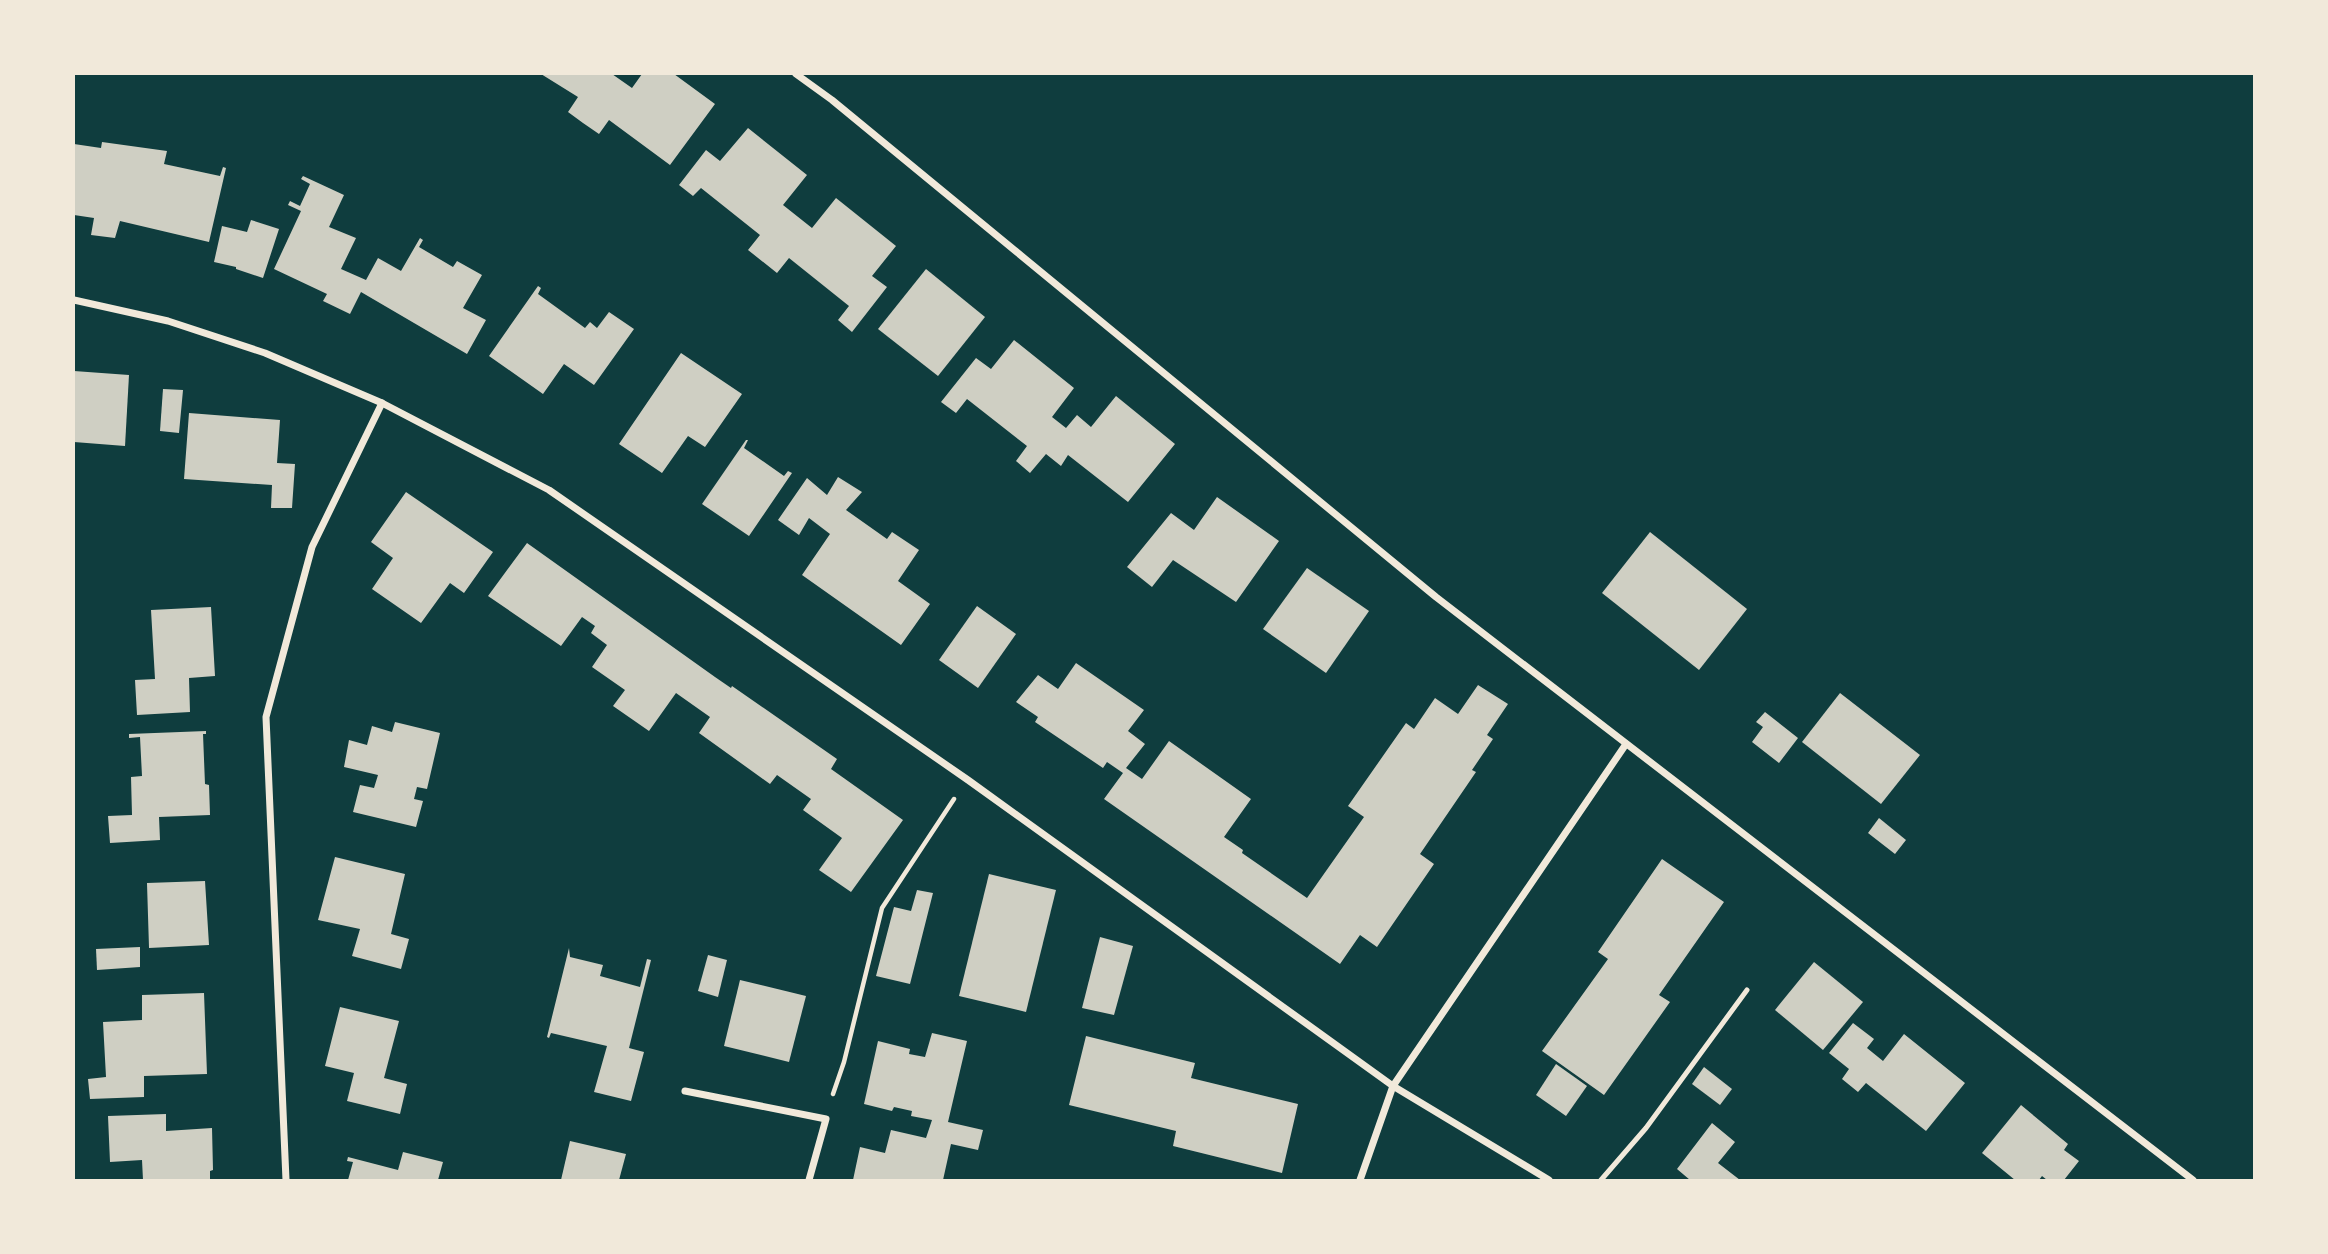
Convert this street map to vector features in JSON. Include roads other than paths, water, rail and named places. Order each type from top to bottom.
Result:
[{"type":"street","points":[[796,74],[853,117],[1437,597],[2193,1181]]},
{"type":"street","points":[[74,300],[180,325],[265,353],[382,403],[549,490],[968,780],[1393,1086],[1549,1181]]},
{"type":"street","points":[[286,1181],[266,717],[312,547],[382,403]]},
{"type":"street","points":[[1360,1181],[1393,1086],[1626,744]]},
{"type":"street","points":[[684,1091],[826,1119],[810,1181]]},
{"type":"lane","points":[[1601,1181],[1646,1128],[1747,990]]}]
